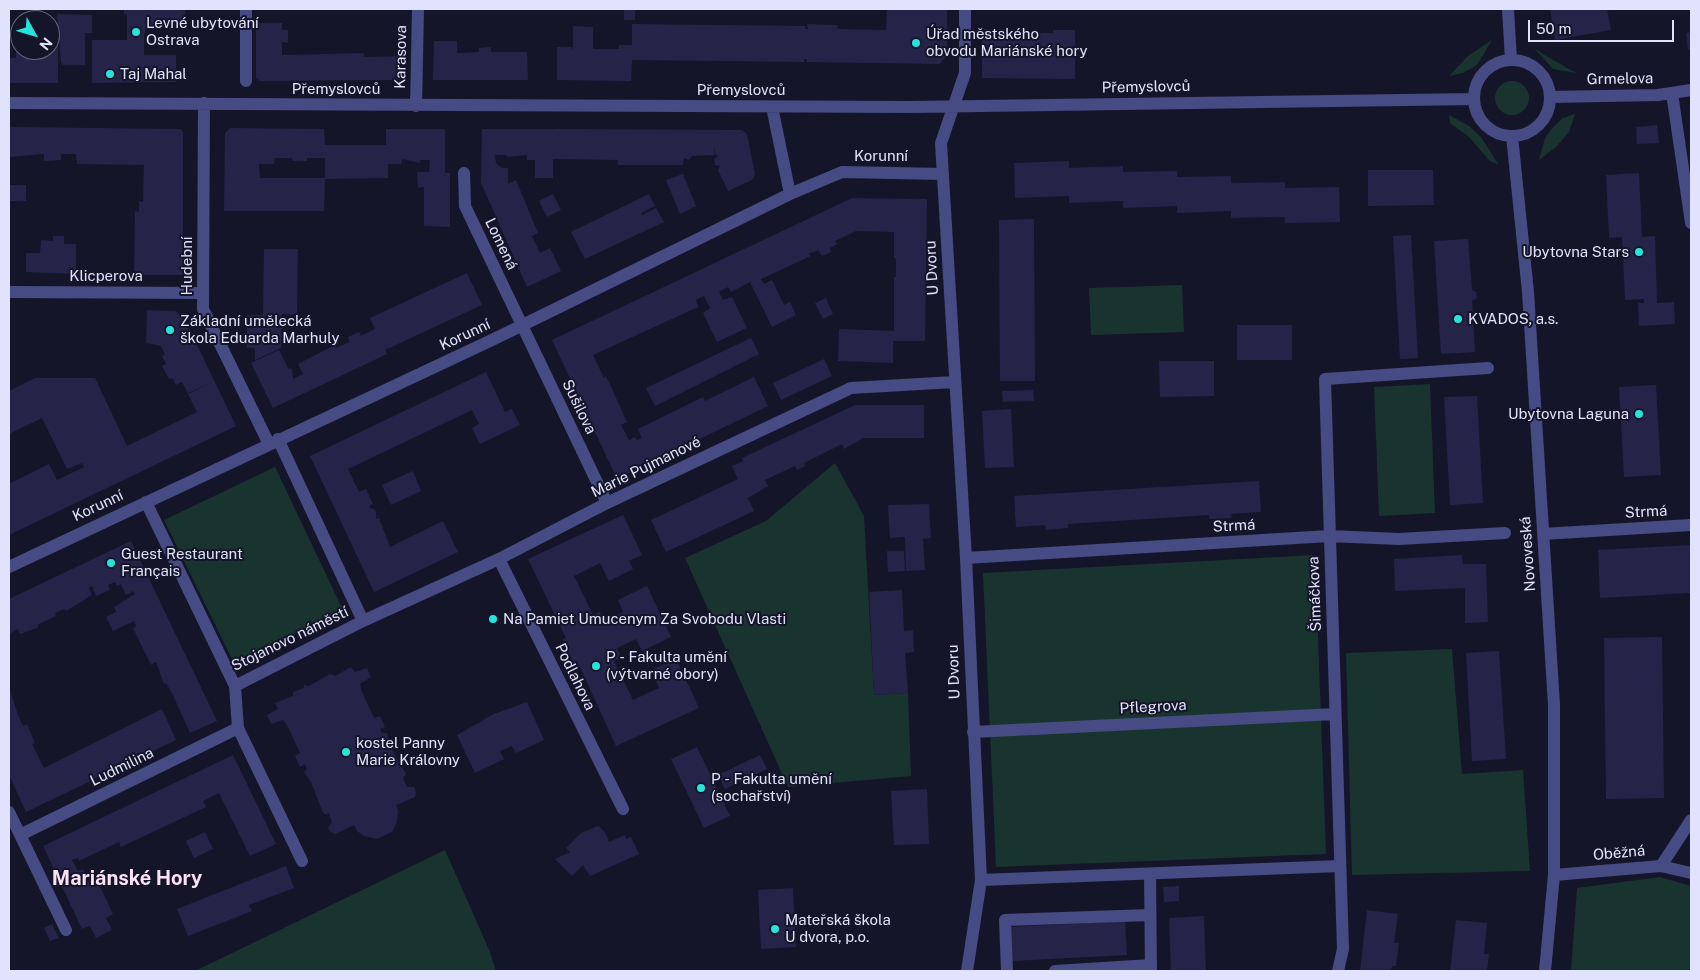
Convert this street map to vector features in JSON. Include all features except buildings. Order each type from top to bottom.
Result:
[{"type":"street","points":[[246,9],[246,81]]},
{"type":"street","name":"Karasova","points":[[416,106],[418,9]]},
{"type":"street","name":"U Dvoru","points":[[965,9],[965,73],[952,106],[941,143],[966,558],[981,880],[967,971]]},
{"type":"street","points":[[1508,9],[1511,60]]},
{"type":"street","points":[[1511,60],[1526,63],[1538,71],[1547,83],[1550,98],[1547,112],[1539,124],[1527,133],[1512,136],[1498,134],[1485,126],[1477,114],[1474,99],[1476,84],[1484,72],[1496,63],[1511,60]]},
{"type":"street","name":"Grmelova","points":[[1550,98],[1658,95],[1691,90]]},
{"type":"street","points":[[1672,93],[1691,223]]},
{"type":"street","name":"Přemyslovců","points":[[9,103],[772,107],[1474,99]]},
{"type":"street","name":"Hudební","points":[[204,104],[203,308],[273,441]]},
{"type":"street","points":[[772,107],[790,194]]},
{"type":"street","name":"Novoveská","points":[[1512,136],[1526,272],[1554,705],[1554,875],[1545,971]]},
{"type":"street","name":"Korunní","points":[[9,567],[273,441],[522,326],[790,194],[842,172],[943,174]]},
{"type":"street","name":"Lomená","points":[[464,173],[465,206],[522,326]]},
{"type":"street","name":"Klicperova","points":[[9,292],[203,293]]},
{"type":"street","name":"Sušilova","points":[[522,326],[607,503]]},
{"type":"street","name":"Šimáčkova","points":[[1338,971],[1343,949],[1325,378],[1488,368]]},
{"type":"street","name":"Marie Pujmanové","points":[[363,621],[499,559],[607,503],[851,388],[954,382]]},
{"type":"street","name":"Stojanovo náměstí","points":[[146,502],[235,686],[363,621],[273,441]]},
{"type":"street","name":"Strmá","points":[[1543,534],[1691,525]]},
{"type":"street","name":"Strmá","points":[[966,558],[1329,536],[1399,539],[1505,533]]},
{"type":"street","name":"Podlahova","points":[[499,559],[622,809]]},
{"type":"street","points":[[235,686],[238,728],[302,862]]},
{"type":"street","name":"Pflegrova","points":[[973,732],[1335,714]]},
{"type":"street","name":"Ludmilina","points":[[20,834],[238,728]]},
{"type":"street","points":[[9,812],[66,930]]},
{"type":"street","name":"Oběžná","points":[[1554,875],[1661,866],[1691,820]]},
{"type":"street","points":[[981,880],[1340,866]]},
{"type":"street","points":[[1661,866],[1691,873]]},
{"type":"street","points":[[1056,971],[1151,968],[1150,874]]},
{"type":"street","points":[[1007,971],[1005,920],[1149,915]]},
{"type":"green space","points":[[1492,40],[1477,65],[1463,73],[1449,76],[1468,56]]},
{"type":"green space","points":[[1534,48],[1543,54],[1576,73],[1553,69]]},
{"type":"green space","points":[[1512,81],[1519,82],[1524,86],[1528,91],[1528,105],[1524,110],[1519,114],[1512,115],[1505,114],[1500,110],[1496,105],[1495,98],[1496,91],[1500,86],[1505,82]]},
{"type":"green space","points":[[1575,114],[1569,132],[1556,147],[1539,160],[1545,138],[1554,126],[1563,118]]},
{"type":"green space","points":[[1449,115],[1469,126],[1481,137],[1498,164],[1490,161],[1469,137],[1450,123]]},
{"type":"green space","points":[[1182,285],[1184,332],[1091,335],[1089,288]]},
{"type":"green space","points":[[1430,384],[1435,513],[1379,516],[1374,387]]},
{"type":"green space","points":[[835,463],[864,516],[874,695],[908,693],[911,776],[788,787],[685,558],[766,521]]},
{"type":"green space","points":[[275,467],[343,610],[234,663],[164,520]]},
{"type":"green space","points":[[1315,555],[1326,854],[996,867],[983,573]]},
{"type":"green space","points":[[1452,649],[1462,774],[1523,770],[1530,871],[1352,875],[1346,653]]},
{"type":"green space","points":[[445,850],[490,952],[496,971],[195,971]]},
{"type":"green space","points":[[1660,877],[1691,886],[1691,971],[1571,971],[1577,888]]},
{"type":"place","name":"Levné ubytování Ostrava","points":[[136,32]]},
{"type":"place","name":"Úřad městského obvodu Mariánské hory","points":[[916,43]]},
{"type":"place","name":"Taj Mahal","points":[[110,74]]},
{"type":"place","name":"Ubytovna Stars","points":[[1639,252]]},
{"type":"place","name":"KVADOS, a.s.","points":[[1458,319]]},
{"type":"place","name":"Základní umělecká škola Eduarda Marhuly","points":[[170,330]]},
{"type":"place","name":"Ubytovna Laguna","points":[[1639,414]]},
{"type":"place","name":"Guest Restaurant Français","points":[[111,563]]},
{"type":"place","name":"Na Pamiet Umucenym Za Svobodu Vlasti","points":[[493,619]]},
{"type":"place","name":"P - Fakulta umění (výtvarné obory)","points":[[596,666]]},
{"type":"place","name":"kostel Panny Marie Královny","points":[[346,752]]},
{"type":"place","name":"P - Fakulta umění (sochařství)","points":[[701,788]]},
{"type":"place","name":"Mateřská škola U dvora, p.o.","points":[[775,929]]},
{"type":"district","name":"Mariánské Hory","points":[[127,879]]}]
